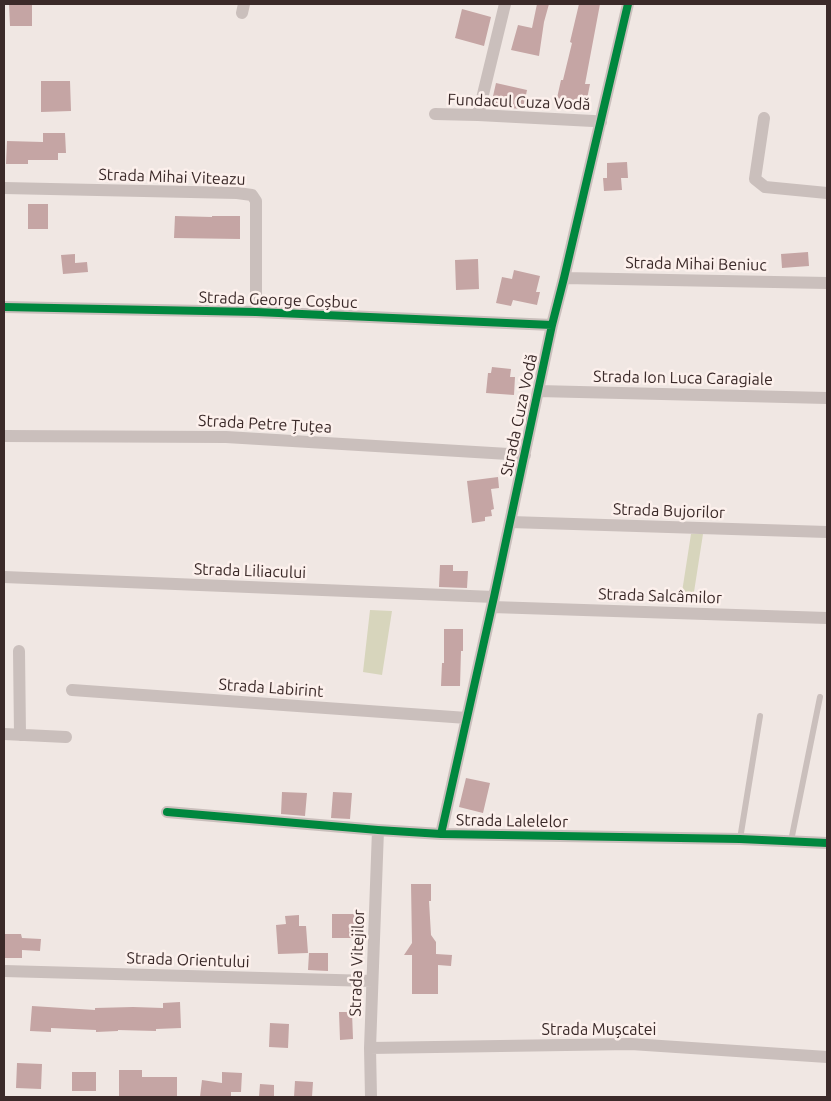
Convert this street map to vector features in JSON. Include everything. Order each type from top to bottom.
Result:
[{"type":"street","points":[[478,115],[505,4]]},
{"type":"street","name":"Strada Cuza Vodă","points":[[441,834],[552,325],[628,4]]},
{"type":"street","name":"Fundacul Cuza Vodă","points":[[436,114],[601,122]]},
{"type":"street","points":[[764,118],[755,179],[765,187],[827,193]]},
{"type":"street","name":"Strada Mihai Viteazu","points":[[4,188],[237,193],[252,195],[256,201],[256,312]]},
{"type":"street","name":"Strada Mihai Beniuc","points":[[564,278],[827,283]]},
{"type":"street","name":"Strada George Coșbuc","points":[[4,307],[256,312],[552,325]]},
{"type":"street","name":"Strada Ion Luca Caragiale","points":[[538,391],[827,398]]},
{"type":"street","name":"Strada Petre Țuțea","points":[[4,436],[226,437],[525,455]]},
{"type":"street","name":"Strada Bujorilor","points":[[510,522],[827,532]]},
{"type":"street","name":"Strada Liliacului","points":[[4,577],[493,602]]},
{"type":"street","name":"Strada Salcâmilor","points":[[493,602],[827,618]]},
{"type":"street","points":[[19,651],[20,735]]},
{"type":"street","name":"Strada Labirint","points":[[72,690],[467,718]]},
{"type":"street","points":[[4,734],[66,736]]},
{"type":"street","name":"Strada Lalelelor","points":[[167,812],[441,834],[740,839],[827,843]]},
{"type":"street","name":"Strada Vitejilor","points":[[371,1097],[370,1048],[378,830]]},
{"type":"street","name":"Strada Orientului","points":[[4,971],[372,981]]},
{"type":"street","name":"Strada Mușcatei","points":[[370,1048],[631,1044],[827,1057]]},
{"type":"lane","points":[[791,842],[820,697]]},
{"type":"lane","points":[[740,839],[760,716]]},
{"type":"shaded area","points":[[691,534],[703,534],[694,592],[682,592]]},
{"type":"shaded area","points":[[370,610],[392,611],[382,675],[363,672]]},
{"type":"building","points":[[9,4],[32,4],[32,26],[10,26]]},
{"type":"building","points":[[537,4],[549,4],[544,22],[539,56],[511,50],[518,25],[532,28]]},
{"type":"building","points":[[579,4],[600,4],[585,84],[590,84],[586,104],[557,98],[572,43],[570,42]]},
{"type":"building","points":[[462,9],[491,17],[484,46],[455,38]]},
{"type":"building","points":[[41,81],[70,81],[71,111],[41,112]]},
{"type":"building","points":[[496,83],[527,90],[523,109],[491,105]]},
{"type":"building","points":[[43,133],[65,133],[66,153],[58,153],[58,160],[28,160],[28,164],[6,164],[7,141],[43,142]]},
{"type":"building","points":[[627,162],[628,178],[621,178],[622,190],[604,191],[603,178],[607,178],[607,163]]},
{"type":"building","points":[[28,204],[48,204],[48,229],[28,229]]},
{"type":"building","points":[[175,216],[240,216],[240,239],[174,238]]},
{"type":"building","points":[[808,252],[809,266],[782,268],[781,254]]},
{"type":"building","points":[[75,254],[75,263],[87,262],[88,272],[63,274],[61,255]]},
{"type":"building","points":[[478,259],[479,289],[456,290],[455,260]]},
{"type":"building","points":[[514,270],[540,276],[536,292],[540,292],[537,305],[513,300],[511,306],[496,303],[502,277],[512,279]]},
{"type":"building","points":[[492,367],[511,369],[510,377],[515,377],[514,395],[486,393],[488,373],[491,373]]},
{"type":"building","points":[[498,477],[499,488],[491,489],[494,509],[491,510],[492,516],[485,517],[485,521],[472,523],[467,481]]},
{"type":"building","points":[[440,565],[453,565],[453,571],[468,571],[467,588],[439,587]]},
{"type":"building","points":[[444,629],[463,629],[460,686],[441,686],[442,663],[444,663]]},
{"type":"building","points":[[466,778],[490,783],[483,813],[459,807]]},
{"type":"building","points":[[282,792],[307,793],[305,816],[281,814]]},
{"type":"building","points":[[333,792],[352,793],[350,819],[331,818]]},
{"type":"building","points":[[411,884],[431,884],[431,901],[429,901],[431,935],[436,942],[436,954],[452,955],[451,966],[438,965],[438,994],[412,994],[412,955],[404,955],[412,943]]},
{"type":"building","points":[[332,914],[357,914],[357,938],[332,938]]},
{"type":"building","points":[[299,915],[299,926],[306,926],[308,953],[278,954],[276,925],[286,924],[285,916]]},
{"type":"building","points":[[4,934],[21,934],[22,938],[41,939],[40,951],[22,950],[22,958],[4,958]]},
{"type":"building","points":[[309,953],[328,953],[328,971],[308,970]]},
{"type":"building","points":[[180,1002],[181,1028],[156,1029],[156,1031],[118,1030],[96,1032],[96,1030],[51,1028],[51,1032],[30,1031],[32,1006],[95,1010],[95,1008],[163,1008],[163,1003]]},
{"type":"building","points":[[339,1012],[352,1012],[353,1039],[340,1040]]},
{"type":"building","points":[[270,1023],[289,1024],[288,1048],[269,1047]]},
{"type":"building","points":[[17,1063],[42,1064],[41,1089],[16,1088]]},
{"type":"building","points":[[119,1070],[142,1070],[142,1077],[177,1077],[177,1097],[119,1097]]},
{"type":"building","points":[[72,1072],[96,1072],[96,1091],[72,1091]]},
{"type":"building","points":[[222,1072],[242,1073],[241,1092],[231,1092],[231,1097],[200,1097],[202,1080],[222,1083]]},
{"type":"building","points":[[295,1081],[313,1082],[312,1097],[294,1097]]},
{"type":"building","points":[[260,1084],[274,1085],[274,1097],[259,1097]]},
{"type":"cycle path","points":[[441,834],[552,325],[628,4]]},
{"type":"cycle path","points":[[4,307],[256,312],[552,325]]},
{"type":"cycle path","points":[[167,812],[441,834],[740,839],[827,843]]}]
